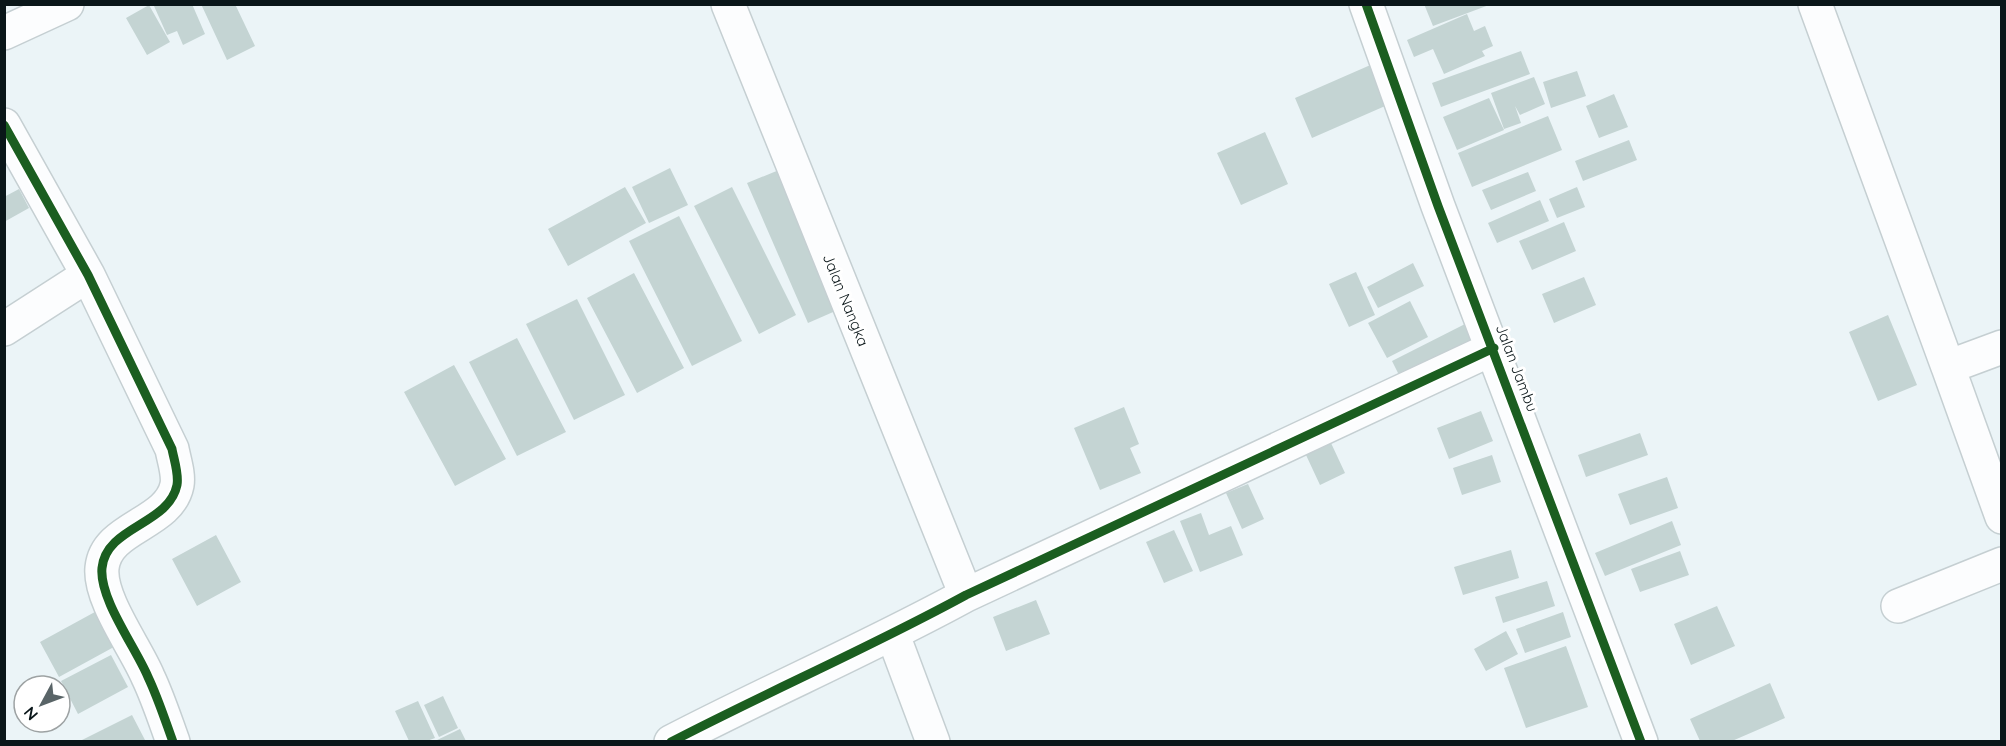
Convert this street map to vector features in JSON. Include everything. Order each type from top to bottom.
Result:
[{"type":"street","points":[[4,33],[68,4]]},
{"type":"street","name":"Jalan Nangka","points":[[728,4],[966,596]]},
{"type":"street","name":"Jalan Jambu","points":[[1366,4],[1438,206],[1494,348],[1641,741]]},
{"type":"street","points":[[1815,4],[1948,367],[1996,480],[2001,517]]},
{"type":"street","points":[[4,125],[88,275],[172,449],[177,486],[159,511],[135,526],[111,547],[105,557],[102,572],[105,594],[148,676],[173,741]]},
{"type":"street","points":[[4,329],[88,275]]},
{"type":"street","points":[[1948,367],[2001,347]]},
{"type":"street","points":[[671,741],[764,693],[893,635],[966,596],[1494,348]]},
{"type":"street","points":[[1898,606],[2001,564]]},
{"type":"street","points":[[893,635],[933,741]]},
{"type":"building","points":[[192,4],[205,34],[183,45],[177,31],[167,35],[154,6]]},
{"type":"building","points":[[201,4],[235,4],[255,46],[227,60]]},
{"type":"building","points":[[1424,4],[1489,4],[1489,5],[1433,26]]},
{"type":"building","points":[[149,5],[170,42],[147,55],[126,18]]},
{"type":"building","points":[[1467,14],[1474,31],[1485,26],[1493,46],[1482,51],[1485,56],[1444,74],[1433,49],[1414,57],[1407,40]]},
{"type":"building","points":[[1521,51],[1530,74],[1441,107],[1432,83]]},
{"type":"building","points":[[1375,63],[1392,103],[1312,138],[1295,98]]},
{"type":"building","points":[[1577,71],[1586,96],[1551,108],[1543,82]]},
{"type":"building","points":[[1534,77],[1545,104],[1520,115],[1515,106],[1521,123],[1504,129],[1491,93]]},
{"type":"building","points":[[1614,94],[1628,127],[1599,138],[1586,106]]},
{"type":"building","points":[[1489,98],[1504,130],[1457,150],[1443,117]]},
{"type":"building","points":[[1548,116],[1562,150],[1472,187],[1458,153]]},
{"type":"building","points":[[1265,132],[1288,184],[1241,205],[1217,153]]},
{"type":"building","points":[[1629,140],[1637,160],[1583,181],[1575,161]]},
{"type":"building","points":[[670,168],[688,205],[649,223],[632,187]]},
{"type":"building","points":[[779,170],[840,309],[808,323],[747,183]]},
{"type":"building","points":[[1528,172],[1536,191],[1491,210],[1482,190]]},
{"type":"building","points":[[625,187],[646,223],[568,266],[548,229]]},
{"type":"building","points":[[732,187],[796,315],[759,334],[694,206]]},
{"type":"building","points":[[1577,187],[1585,207],[1557,218],[1549,199]]},
{"type":"building","points":[[19,189],[29,208],[4,222],[4,197]]},
{"type":"building","points":[[1540,200],[1549,221],[1497,243],[1488,223]]},
{"type":"building","points":[[679,216],[742,341],[692,366],[629,241]]},
{"type":"building","points":[[1564,222],[1576,251],[1532,270],[1519,241]]},
{"type":"building","points":[[1413,263],[1424,286],[1378,308],[1367,287]]},
{"type":"building","points":[[1356,272],[1375,315],[1349,327],[1329,284]]},
{"type":"building","points":[[634,273],[684,368],[637,393],[587,298]]},
{"type":"building","points":[[1584,277],[1596,305],[1554,323],[1542,294]]},
{"type":"building","points":[[577,299],[625,395],[574,420],[526,324]]},
{"type":"building","points":[[1410,301],[1428,337],[1387,358],[1368,323]]},
{"type":"building","points":[[1888,315],[1917,385],[1878,401],[1849,332]]},
{"type":"building","points":[[1467,323],[1477,343],[1402,381],[1392,361]]},
{"type":"building","points":[[517,338],[566,432],[517,456],[469,362]]},
{"type":"building","points":[[454,365],[506,459],[455,486],[404,392]]},
{"type":"building","points":[[1124,407],[1139,444],[1130,448],[1141,473],[1100,490],[1074,428]]},
{"type":"building","points":[[1481,411],[1493,441],[1449,459],[1437,428]]},
{"type":"building","points":[[1640,433],[1648,455],[1586,477],[1578,455]]},
{"type":"building","points":[[1331,443],[1345,473],[1320,485],[1306,455]]},
{"type":"building","points":[[1492,455],[1501,482],[1462,495],[1453,468]]},
{"type":"building","points":[[1667,477],[1678,508],[1630,525],[1618,494]]},
{"type":"building","points":[[1248,484],[1264,519],[1242,529],[1226,493]]},
{"type":"building","points":[[1201,513],[1209,535],[1231,526],[1243,555],[1200,572],[1180,521]]},
{"type":"building","points":[[1672,521],[1681,545],[1605,576],[1595,553]]},
{"type":"building","points":[[1174,530],[1193,571],[1164,583],[1146,542]]},
{"type":"building","points":[[216,535],[241,582],[197,606],[172,559]]},
{"type":"building","points":[[1511,550],[1519,578],[1463,595],[1454,567]]},
{"type":"building","points":[[1680,551],[1689,575],[1640,592],[1631,569]]},
{"type":"building","points":[[1547,581],[1555,606],[1503,623],[1495,597]]},
{"type":"building","points":[[1036,600],[1050,634],[1006,651],[993,617]]},
{"type":"building","points":[[1717,606],[1735,646],[1691,665],[1674,624]]},
{"type":"building","points":[[104,607],[123,642],[64,674],[57,674],[40,642]]},
{"type":"building","points":[[1563,612],[1571,637],[1525,653],[1516,629]]},
{"type":"building","points":[[1506,631],[1518,654],[1486,671],[1474,649]]},
{"type":"building","points":[[1566,646],[1588,707],[1526,728],[1504,668]]},
{"type":"building","points":[[111,655],[128,687],[78,714],[72,702],[72,675]]},
{"type":"building","points":[[1770,683],[1785,718],[1732,741],[1700,741],[1690,719]]},
{"type":"building","points":[[443,696],[458,728],[439,737],[424,705]]},
{"type":"building","points":[[418,701],[435,738],[427,741],[409,741],[395,711]]},
{"type":"building","points":[[132,715],[145,740],[80,741]]},
{"type":"building","points":[[460,729],[466,741],[435,741]]},
{"type":"cycle path","points":[[1366,4],[1438,206],[1641,742]]},
{"type":"cycle path","points":[[4,125],[88,275],[172,449],[177,472],[177,485],[172,498],[151,518],[114,543],[106,554],[102,568],[106,594],[152,685],[173,742]]},
{"type":"cycle path","points":[[671,742],[966,595],[1494,348]]}]
